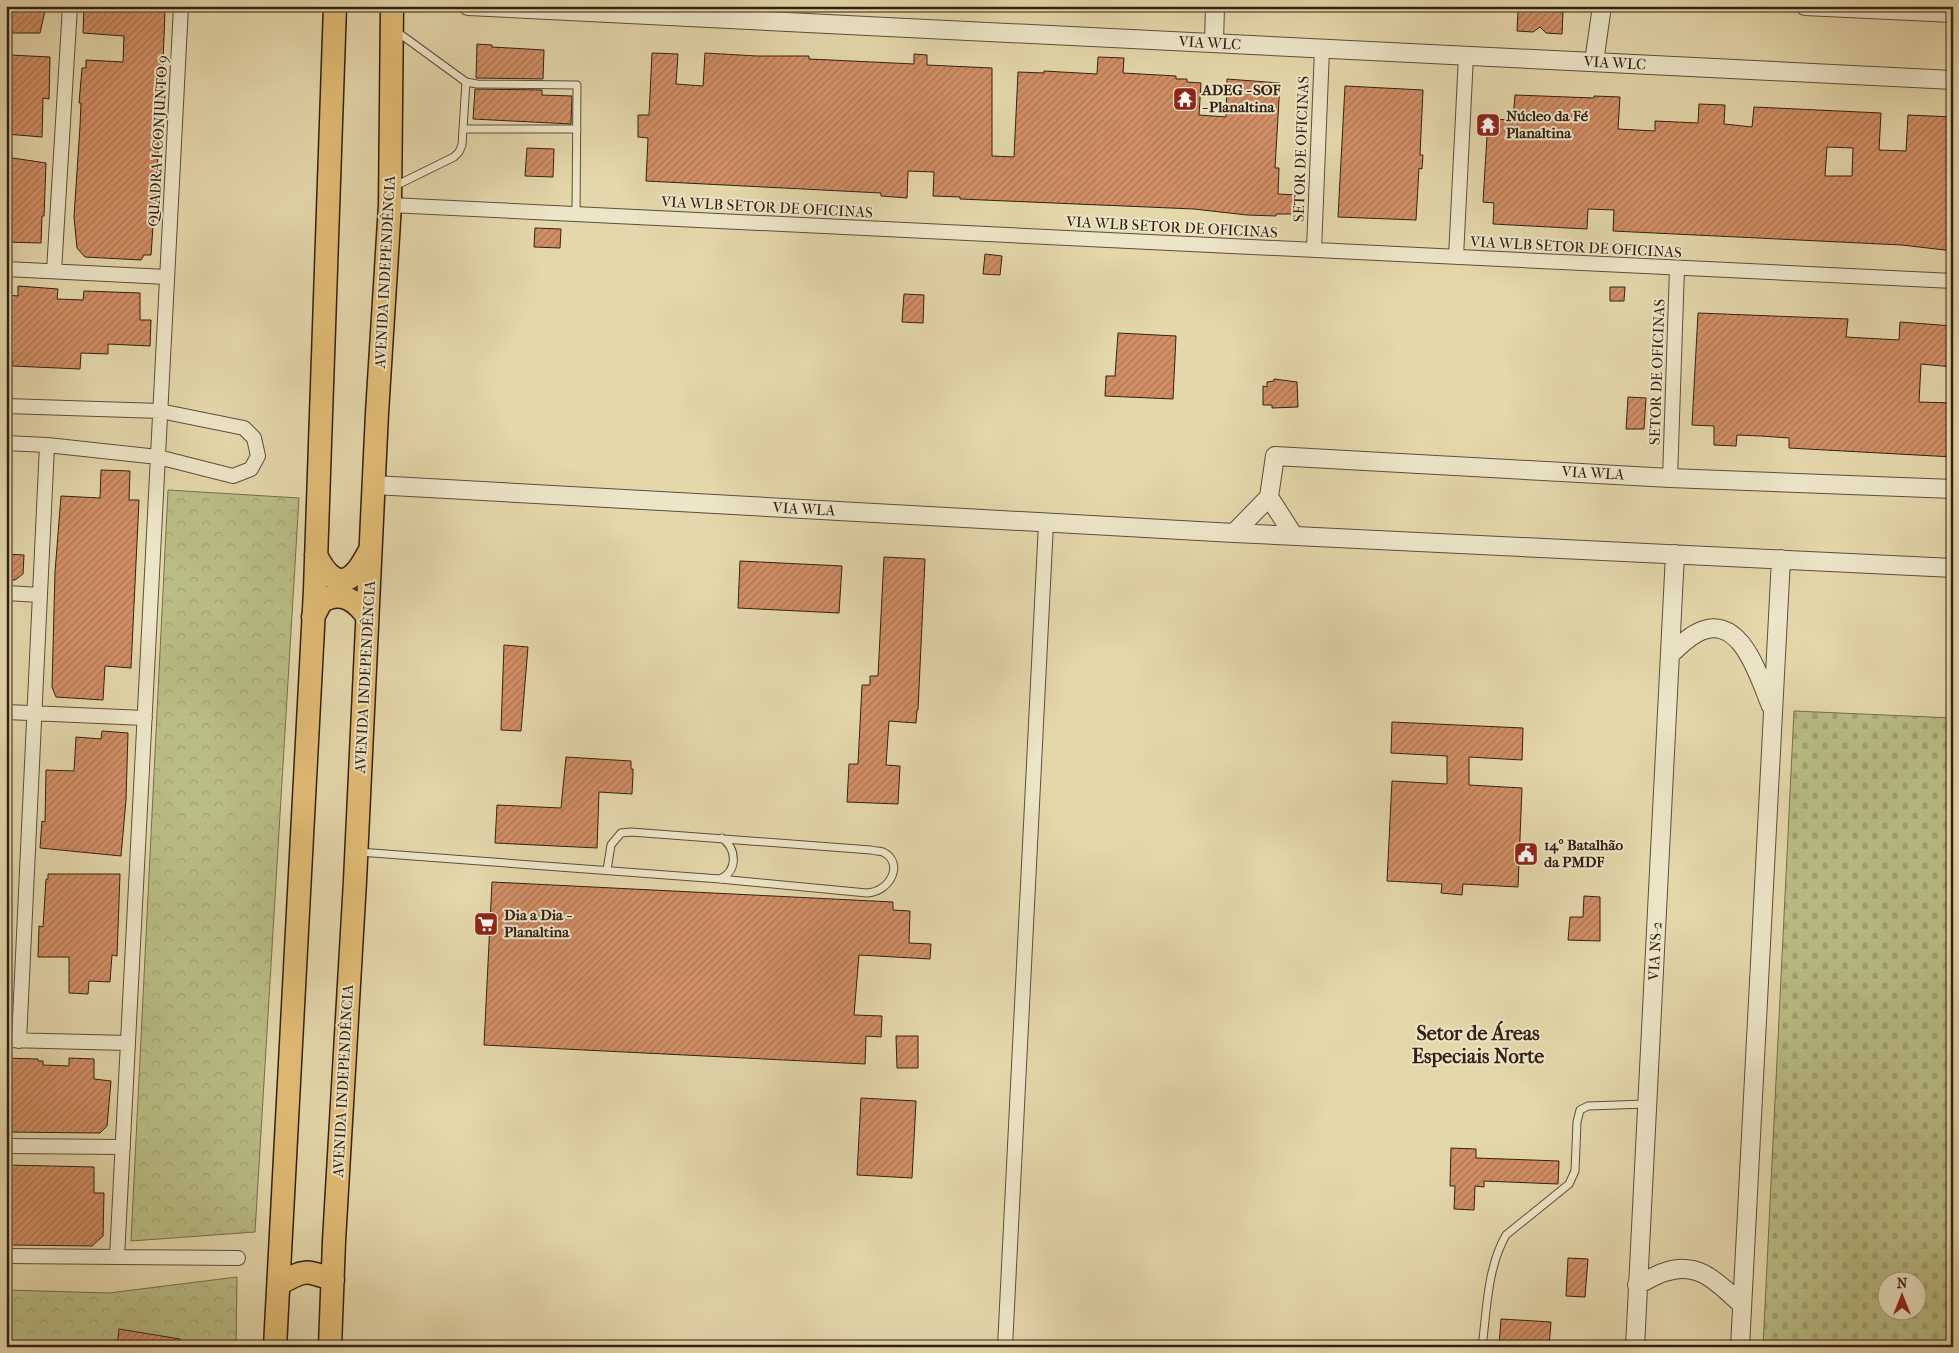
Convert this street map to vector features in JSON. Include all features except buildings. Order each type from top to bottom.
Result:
[{"type":"main road","points":[[275,1347],[316,555],[335,6]]},
{"type":"main road","name":"AVENIDA INDEPENDÊNCIA","points":[[330,1347],[334,1241],[390,197],[392,17]]},
{"type":"main road","points":[[316,555],[322,569],[329,577],[340,580],[350,577],[358,570],[371,549]]},
{"type":"main road","points":[[313,617],[321,602],[333,598],[349,598],[367,616]]},
{"type":"main road","points":[[279,1284],[306,1272],[333,1280]]},
{"type":"street","points":[[54,271],[70,6]]},
{"type":"street","name":"QUADRA I CONJUNTO 9","points":[[117,1257],[181,6]]},
{"type":"street","name":"VIA WLC","points":[[468,6],[1953,80]]},
{"type":"street","points":[[1214,43],[1215,6]]},
{"type":"street","points":[[1594,62],[1602,6]]},
{"type":"street","points":[[1805,6],[1906,9],[1953,13]]},
{"type":"street","name":"SETOR DE OFICINAS","points":[[1314,250],[1322,48]]},
{"type":"street","points":[[1456,257],[1466,56]]},
{"type":"street","name":"VIA WLB SETOR DE OFICINAS","points":[[390,197],[576,214],[1953,281]]},
{"type":"street","name":"SETOR DE OFICINAS","points":[[1670,478],[1677,268]]},
{"type":"street","points":[[6,269],[167,277]]},
{"type":"street","points":[[6,406],[160,411],[244,428],[254,438],[258,456],[251,469],[233,476],[158,457],[47,445],[8,446]]},
{"type":"street","points":[[47,445],[35,713],[12,1041],[128,1043]]},
{"type":"street","name":"VIA WLA","points":[[1269,498],[1275,456],[1670,478],[1953,489]]},
{"type":"street","name":"VIA WLA","points":[[374,485],[1234,533],[1953,568]]},
{"type":"street","points":[[1234,533],[1269,498],[1294,536]]},
{"type":"street","points":[[1005,1347],[1046,523]]},
{"type":"street","name":"VIA NS-2","points":[[1635,1347],[1675,554]]},
{"type":"street","points":[[1740,1347],[1781,559]]},
{"type":"street","points":[[6,593],[40,595]]},
{"type":"street","points":[[1670,655],[1689,638],[1702,631],[1710,629],[1728,632],[1748,652],[1773,711]]},
{"type":"street","points":[[6,712],[145,718]]},
{"type":"street","points":[[6,1146],[123,1147]]},
{"type":"street","points":[[6,1256],[238,1258]]},
{"type":"street","points":[[1637,1285],[1666,1272],[1689,1268],[1714,1279],[1742,1305]]},
{"type":"lane","points":[[392,17],[466,82],[477,84],[577,85],[576,214]]},
{"type":"lane","points":[[390,197],[459,152],[462,145],[466,82]]},
{"type":"lane","points":[[463,129],[577,129]]},
{"type":"lane","points":[[356,852],[607,870],[875,893],[891,881],[893,868],[890,858],[882,852],[631,832],[621,833],[611,845],[607,870]]},
{"type":"lane","points":[[720,879],[727,876],[734,862],[734,854],[729,843],[722,838]]},
{"type":"lane","points":[[1482,1347],[1493,1264],[1499,1247],[1506,1235],[1569,1184],[1575,1171],[1576,1122],[1580,1110],[1588,1106],[1648,1104]]},
{"type":"green space","points":[[168,490],[299,498],[255,1232],[131,1241]]},
{"type":"green space","points":[[1794,711],[1953,718],[1953,1347],[1763,1347]]},
{"type":"green space","points":[[237,1277],[236,1347],[6,1347],[6,1290],[109,1293]]},
{"type":"place","name":"ADEG - SOF - Planaltina","points":[[1185,99]]},
{"type":"place","name":"Núcleo da Fé Planaltina","points":[[1488,125]]},
{"type":"place","name":"14º Batalhão da PMDF","points":[[1526,854]]},
{"type":"place","name":"Dia a Dia - Planaltina","points":[[486,924]]},
{"type":"district","name":"Setor de Áreas Especiais Norte","points":[[1478,1044]]}]
